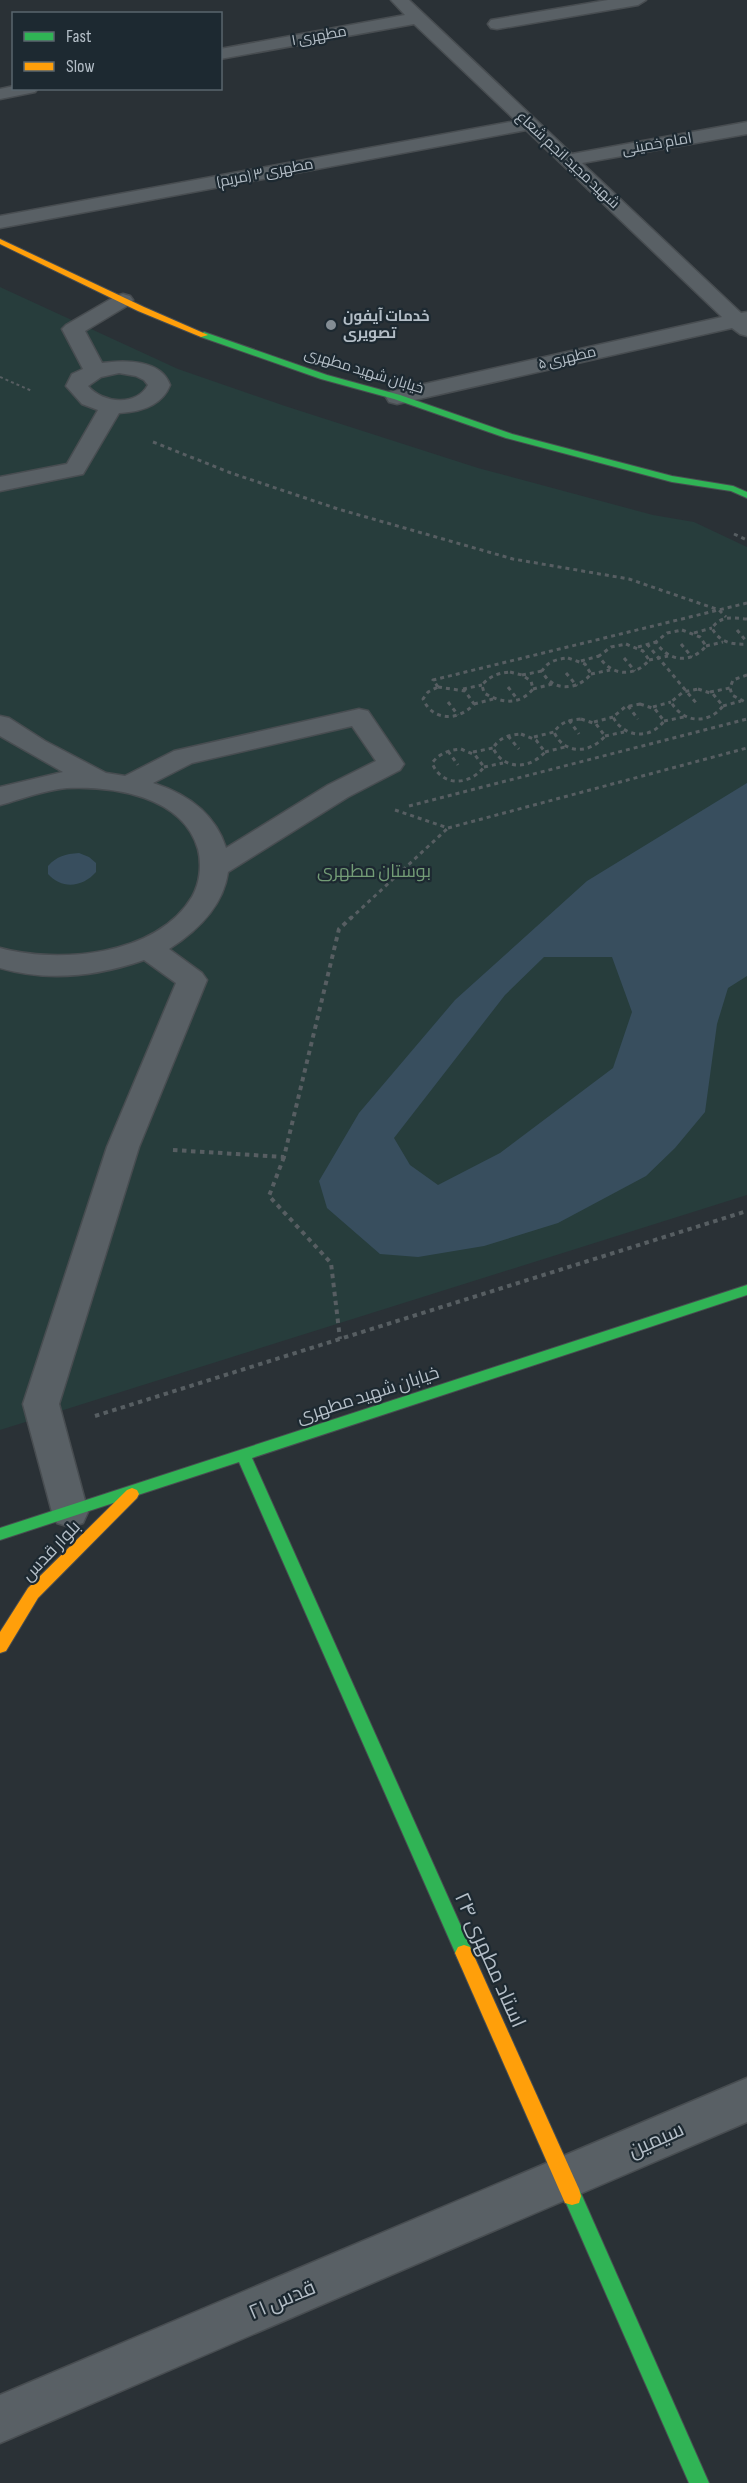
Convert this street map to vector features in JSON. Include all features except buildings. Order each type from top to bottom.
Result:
[{"type":"main road","name":"خیابان شهید مطهری","points":[[0,241],[123,300],[220,342],[324,377],[397,397],[509,436],[672,479],[740,489],[747,495]]},
{"type":"main road","name":"خیابان شهید مطهری","points":[[0,1534],[747,1290]]},
{"type":"main road","name":"استاد مطهری ۲۴","points":[[243,1455],[699,2483]]},
{"type":"main road","name":"بلوار قدس","points":[[0,1646],[33,1593],[137,1490]]},
{"type":"street","name":"شهید مجید انجم شعاع","points":[[399,0],[743,323]]},
{"type":"street","points":[[497,24],[638,0]]},
{"type":"street","name":"مطهری ۱","points":[[222,54],[418,18]]},
{"type":"street","points":[[0,94],[19,90]]},
{"type":"street","name":"مطهری ۳ (مریم)","points":[[0,222],[529,124]]},
{"type":"street","name":"امام خمینی","points":[[568,160],[747,128]]},
{"type":"street","points":[[95,371],[73,329],[123,300]]},
{"type":"street","name":"مطهری ۵","points":[[397,397],[743,323]]},
{"type":"street","points":[[0,484],[75,469],[107,414],[146,400],[158,387],[158,381],[149,372],[135,368],[112,367],[95,371],[80,379],[77,386],[80,393],[107,414]]},
{"type":"street","points":[[130,784],[183,757],[359,717],[391,764],[338,791],[216,867]]},
{"type":"street","points":[[0,724],[36,747],[98,780]]},
{"type":"street","points":[[0,796],[54,782],[98,780],[130,784],[159,793],[183,807],[201,824],[213,845],[216,867],[211,890],[198,912],[176,931],[148,948],[116,959],[80,966],[43,966],[3,962]]},
{"type":"street","points":[[70,1512],[41,1404],[123,1147],[192,980],[148,948]]},
{"type":"street","name":"سیمین","points":[[564,2180],[747,2100]]},
{"type":"street","name":"قدس ۲۱","points":[[0,2419],[564,2180]]},
{"type":"path","points":[[0,377],[107,414],[231,473],[338,509],[513,559],[629,579],[719,610],[726,618]]},
{"type":"path","points":[[438,687],[433,680],[747,603]]},
{"type":"path","points":[[694,633],[712,628],[716,622],[726,618],[747,619]]},
{"type":"path","points":[[663,623],[669,631]]},
{"type":"path","points":[[712,628],[715,636],[724,642]]},
{"type":"path","points":[[638,647],[656,642],[660,636],[669,631],[682,630],[694,633],[703,639],[706,646]]},
{"type":"path","points":[[737,630],[747,643]]},
{"type":"path","points":[[607,637],[613,645]]},
{"type":"path","points":[[656,642],[659,650],[668,656],[680,659],[693,658],[702,653],[706,646],[724,642],[747,643]]},
{"type":"path","points":[[581,661],[599,656],[613,645],[626,644],[638,647],[646,653],[649,660]]},
{"type":"path","points":[[647,644],[697,704]]},
{"type":"path","points":[[681,644],[693,658]]},
{"type":"path","points":[[549,651],[556,659]]},
{"type":"path","points":[[599,656],[602,664],[610,670],[623,673],[635,672],[645,667],[649,660],[668,656]]},
{"type":"path","points":[[568,658],[581,661],[589,667],[591,674],[587,681],[577,686],[564,687],[552,684],[544,678],[542,670],[546,663],[568,658]]},
{"type":"path","points":[[624,658],[635,672]]},
{"type":"path","points":[[492,665],[497,673]]},
{"type":"path","points":[[493,699],[474,704],[469,711],[458,716],[446,717],[433,713],[425,707],[423,699],[428,692],[438,687],[464,689],[482,685],[487,678],[497,673],[522,675],[542,670]]},
{"type":"path","points":[[591,674],[610,670]]},
{"type":"path","points":[[567,673],[577,686]]},
{"type":"path","points":[[522,675],[531,681],[533,689]]},
{"type":"path","points":[[747,680],[745,675],[733,680],[729,688],[732,695],[747,703]]},
{"type":"path","points":[[482,685],[484,693],[493,699],[506,702],[519,701],[528,696],[533,689],[552,684]]},
{"type":"path","points":[[508,687],[519,701]]},
{"type":"path","points":[[710,692],[729,688]]},
{"type":"path","points":[[464,689],[471,696],[474,704]]},
{"type":"path","points":[[653,707],[671,702],[675,695],[685,690],[698,689],[710,692],[720,699],[723,706]]},
{"type":"path","points":[[671,702],[674,710],[684,717],[696,720],[719,714],[723,706],[741,701]]},
{"type":"path","points":[[448,702],[458,716]]},
{"type":"path","points":[[605,736],[624,732],[650,734],[660,729],[664,721],[661,713],[653,707],[640,704],[627,705],[617,710],[613,717],[615,725],[624,732]]},
{"type":"path","points":[[627,705],[638,719]]},
{"type":"path","points":[[594,722],[613,717]]},
{"type":"path","points":[[664,721],[684,717]]},
{"type":"path","points":[[709,718],[716,727]]},
{"type":"path","points":[[581,719],[594,722],[603,728],[605,736],[600,744],[591,749],[577,750],[565,747],[556,740],[554,732],[558,724],[581,719]]},
{"type":"path","points":[[448,828],[394,810],[747,719]]},
{"type":"path","points":[[568,720],[579,734]]},
{"type":"path","points":[[554,732],[534,737],[521,734],[508,735],[498,740],[493,748],[495,756],[517,766],[530,765],[540,759],[545,752],[565,747]]},
{"type":"path","points":[[650,734],[657,742]]},
{"type":"path","points":[[508,735],[519,749]]},
{"type":"path","points":[[534,737],[542,744],[545,752]]},
{"type":"path","points":[[473,752],[493,748]]},
{"type":"path","points":[[340,1339],[331,1263],[269,1196],[284,1157],[339,929],[448,828],[747,748]]},
{"type":"path","points":[[484,767],[482,759],[473,752],[461,749],[447,750],[437,755],[432,763],[434,771],[442,778],[454,782],[468,780],[479,775],[484,767],[504,762]]},
{"type":"path","points":[[591,749],[597,757]]},
{"type":"path","points":[[447,750],[458,765]]},
{"type":"path","points":[[530,765],[536,773]]},
{"type":"path","points":[[468,780],[474,789]]},
{"type":"path","points":[[123,1147],[284,1157]]},
{"type":"path","points":[[48,1431],[747,1211]]},
{"type":"green space","name":"بوستان مطهری","points":[[0,287],[178,369],[478,468],[653,515],[694,522],[747,547],[747,1195],[0,1430]]},
{"type":"water","points":[[747,783],[747,976],[728,988],[717,1024],[705,1112],[675,1148],[646,1176],[558,1223],[484,1246],[418,1257],[380,1254],[327,1208],[319,1181],[359,1113],[455,1000],[587,881]],"holes":[[[544,957],[612,957],[632,1012],[613,1068],[500,1153],[438,1185],[410,1165],[394,1138],[505,995]]]},
{"type":"water","points":[[79,853],[96,863],[96,872],[91,877],[72,885],[60,883],[48,874],[48,866],[55,860],[65,855]]},
{"type":"traffic: fast","points":[[204,335],[324,377],[397,397],[509,436],[672,479],[733,489],[747,495]]},
{"type":"traffic: fast","points":[[0,1534],[747,1290]]},
{"type":"traffic: fast","points":[[243,1455],[464,1953]]},
{"type":"traffic: fast","points":[[572,2196],[699,2483]]},
{"type":"traffic: slow","points":[[0,241],[141,309],[204,335]]},
{"type":"traffic: slow","points":[[0,1646],[33,1593],[132,1494]]},
{"type":"traffic: slow","points":[[464,1953],[572,2196]]},
{"type":"place","name":"خدمات آیفون تصویری","points":[[331,325]]}]
